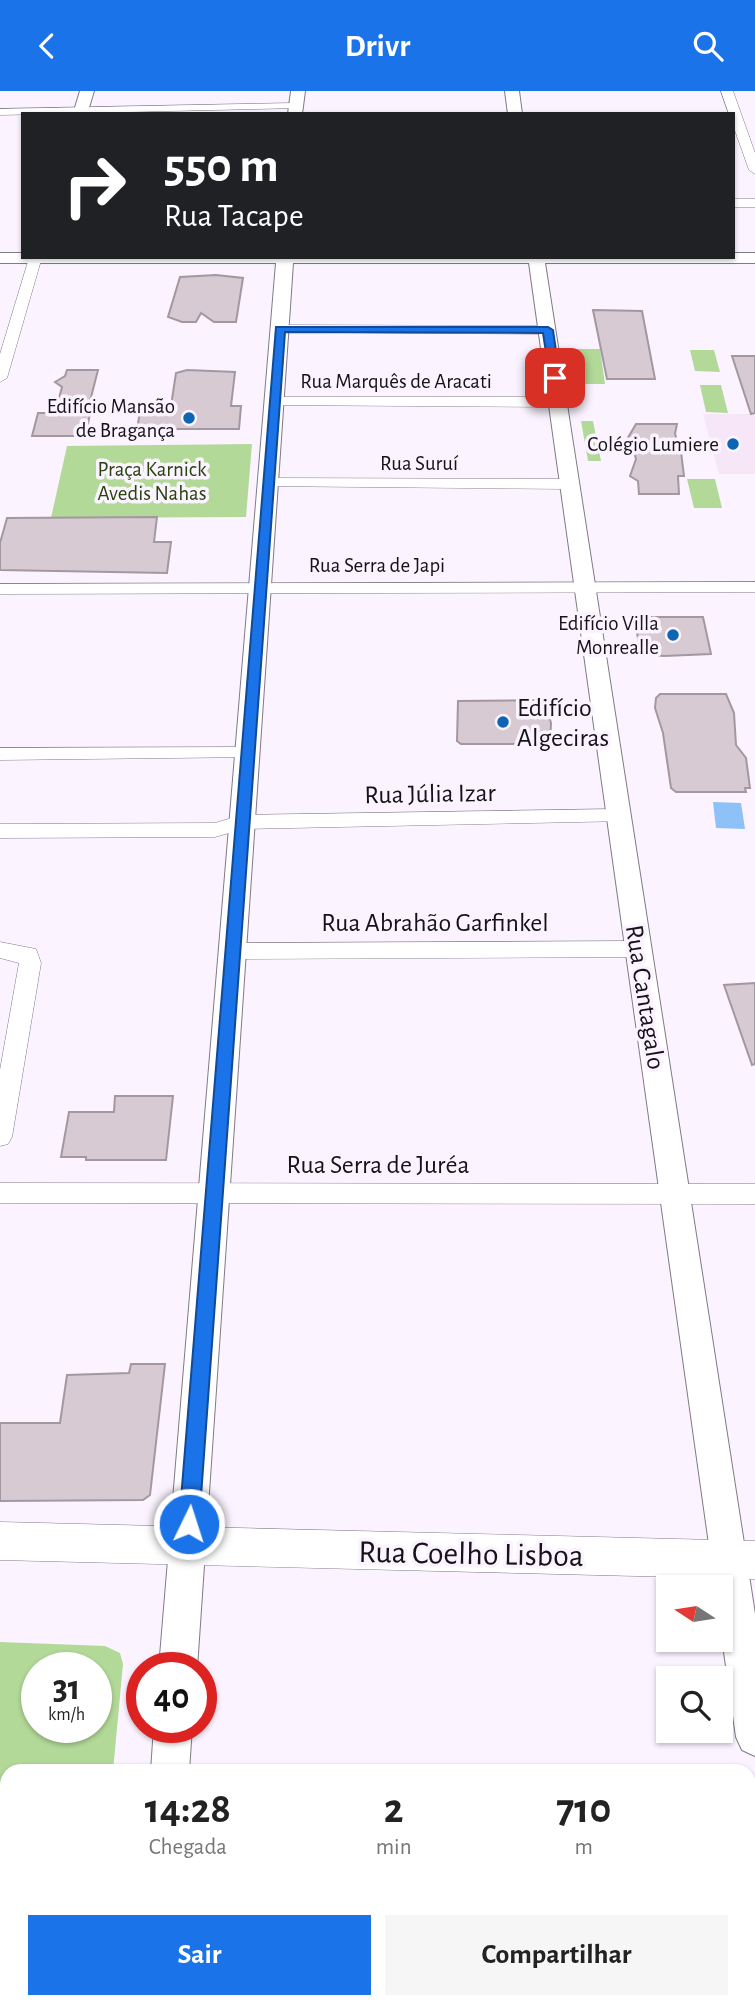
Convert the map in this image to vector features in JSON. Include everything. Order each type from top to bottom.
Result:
[{"type":"main road","name":"Rua Coelho Lisboa","points":[[0,1541],[742,1560]]},
{"type":"street","points":[[81,111],[87,91]]},
{"type":"street","points":[[40,112],[295,110],[298,91]]},
{"type":"street","points":[[512,91],[515,112]]},
{"type":"street","points":[[727,91],[740,111],[753,164]]},
{"type":"street","points":[[0,113],[21,112]]},
{"type":"street","points":[[735,159],[753,164]]},
{"type":"street","points":[[735,203],[755,203]]},
{"type":"street","points":[[0,258],[21,258]]},
{"type":"street","points":[[735,258],[755,258]]},
{"type":"street","points":[[0,378],[36,259]]},
{"type":"street","points":[[179,1652],[285,259]]},
{"type":"street","name":"Rua Cantagalo","points":[[536,259],[675,1194],[742,1560],[755,1737]]},
{"type":"street","points":[[280,329],[548,330]]},
{"type":"street","name":"Rua Marquês de Aracati","points":[[275,402],[559,403]]},
{"type":"street","name":"Rua Suruí","points":[[268,483],[570,484]]},
{"type":"street","name":"Rua Serra de Japi","points":[[0,589],[755,587]]},
{"type":"street","points":[[0,754],[247,753]]},
{"type":"street","name":"Rua Júlia Izar","points":[[0,831],[215,830],[242,822],[618,816]]},
{"type":"street","name":"Rua Abrahão Garfinkel","points":[[232,951],[639,949]]},
{"type":"street","points":[[0,950],[29,954],[30,963],[0,1137]]},
{"type":"street","name":"Rua Serra de Juréa","points":[[0,1193],[755,1194]]},
{"type":"street","points":[[170,1764],[172,1743]]},
{"type":"shaded area","name":"Colégio Lumiere","points":[[703,414],[755,414],[755,474],[719,474]]},
{"type":"green space","points":[[570,349],[600,349],[605,384],[575,384]]},
{"type":"green space","points":[[690,350],[714,350],[720,372],[695,371]]},
{"type":"green space","points":[[700,385],[721,385],[728,413],[706,412]]},
{"type":"green space","points":[[581,421],[593,421],[601,461],[588,461]]},
{"type":"green space","name":"Praça Karnick Avedis Nahas","points":[[252,444],[246,517],[51,518],[67,446]]},
{"type":"green space","points":[[687,479],[715,479],[722,508],[694,508]]},
{"type":"green space","points":[[0,1642],[105,1646],[120,1653],[123,1664],[114,1764],[0,1764]]},
{"type":"water","points":[[713,802],[741,803],[745,829],[716,828]]},
{"type":"building","points":[[216,275],[243,278],[236,322],[214,322],[201,313],[196,322],[182,322],[168,317],[180,277]]},
{"type":"building","points":[[593,310],[642,311],[655,379],[607,379]]},
{"type":"building","points":[[732,356],[755,356],[755,413],[751,414]]},
{"type":"building","points":[[67,370],[98,370],[87,413],[90,413],[86,436],[32,436],[38,413],[55,413],[62,387],[55,382],[65,376]]},
{"type":"building","points":[[187,370],[235,372],[231,406],[241,406],[239,429],[137,429],[141,406],[171,406],[176,373]]},
{"type":"building","points":[[636,424],[677,424],[675,434],[684,476],[678,476],[679,494],[639,494],[638,481],[630,476],[636,459],[632,445],[626,441]]},
{"type":"building","points":[[157,517],[154,542],[171,542],[167,573],[0,570],[0,543],[7,518]]},
{"type":"building","name":"Edifício Villa Monrealle","points":[[634,617],[703,617],[711,654],[641,654]]},
{"type":"building","points":[[660,694],[726,694],[734,713],[736,745],[746,758],[750,788],[745,788],[746,792],[676,792],[671,788],[663,733],[655,708],[656,698]]},
{"type":"building","name":"Edifício Algeciras","points":[[545,700],[551,723],[550,744],[461,744],[457,741],[458,701]]},
{"type":"building","points":[[755,983],[755,1064],[752,1065],[724,985]]},
{"type":"building","points":[[115,1096],[173,1096],[166,1160],[86,1160],[86,1157],[61,1157],[69,1112],[114,1112]]},
{"type":"building","points":[[131,1364],[165,1364],[150,1495],[143,1500],[0,1501],[0,1423],[60,1423],[67,1375],[129,1373]]},
{"type":"place","name":"Edifício Mansão de Bragança","points":[[189,418]]},
{"type":"place","name":"Colégio Lumiere","points":[[733,444]]},
{"type":"place","name":"Edifício Villa Monrealle","points":[[673,635]]},
{"type":"place","name":"Edifício Algeciras","points":[[503,722]]},
{"type":"route","points":[[189,1524],[280,329],[548,330],[555,378]]}]
